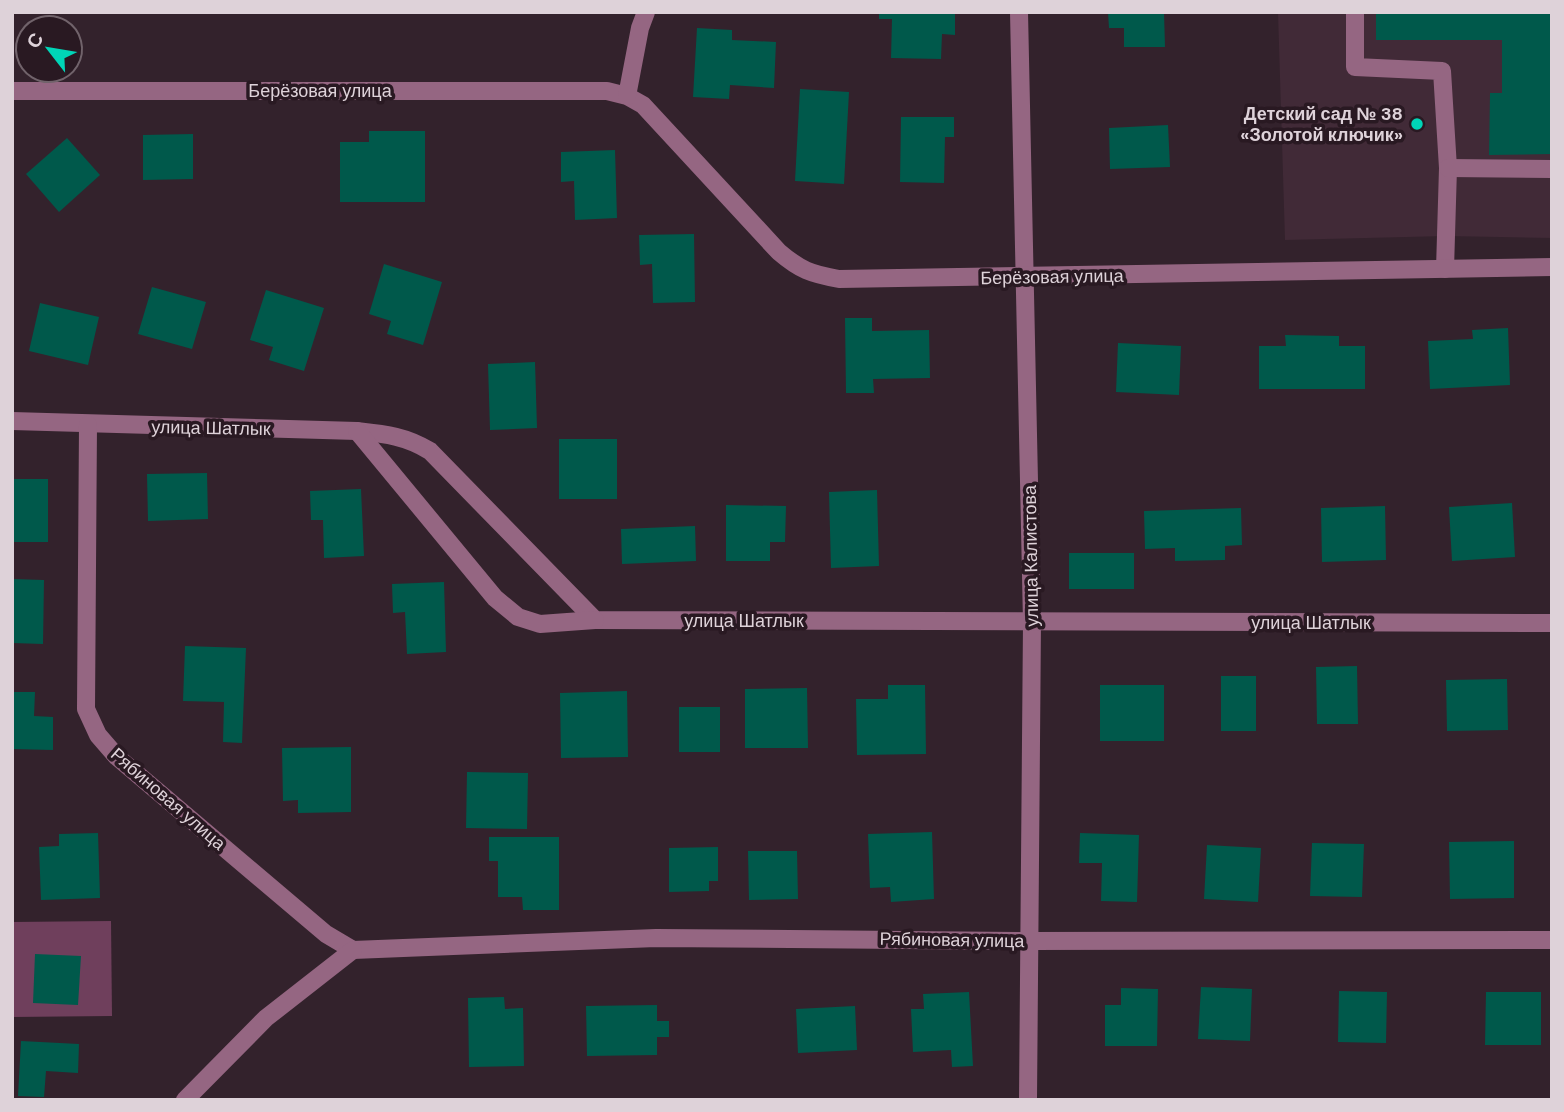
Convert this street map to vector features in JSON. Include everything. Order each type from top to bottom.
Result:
[{"type":"street","points":[[627,96],[640,28],[646,12]]},
{"type":"street","name":"улица Калистова","points":[[1018,12],[1032,622],[1028,1100]]},
{"type":"street","points":[[1355,12],[1354,67],[1442,71],[1448,168],[1445,269]]},
{"type":"street","name":"Берёзовая улица","points":[[12,91],[607,91],[627,96],[643,105],[797,267],[839,279],[1552,267]]},
{"type":"street","points":[[1448,168],[1552,169]]},
{"type":"street","name":"улица Шатлык","points":[[12,421],[357,431],[397,435],[430,451],[595,620],[1552,623]]},
{"type":"street","name":"Рябиновая улица","points":[[88,425],[86,709],[98,736],[117,757],[326,934],[353,950],[656,938],[1029,941],[1552,940]]},
{"type":"street","points":[[357,431],[495,598],[518,617],[540,624],[595,620]]},
{"type":"street","points":[[185,1100],[266,1018],[353,950]]},
{"type":"shaded area","name":"Детский сад № 38 «Золотой ключик»","points":[[1278,12],[1552,12],[1552,238],[1446,236],[1285,240]]},
{"type":"shaded area","points":[[111,921],[112,1016],[12,1017],[12,922]]},
{"type":"building","points":[[879,12],[955,12],[955,35],[942,34],[941,59],[891,58],[892,19],[879,19]]},
{"type":"building","points":[[1108,12],[1164,12],[1165,47],[1124,47],[1124,28],[1109,28]]},
{"type":"building","points":[[1376,12],[1552,12],[1552,154],[1489,155],[1490,93],[1502,93],[1502,40],[1376,40]]},
{"type":"building","points":[[697,28],[732,30],[732,40],[776,42],[774,88],[730,85],[729,99],[693,97]]},
{"type":"building","points":[[800,89],[849,92],[844,184],[795,181]]},
{"type":"building","points":[[901,117],[954,117],[954,137],[945,137],[944,183],[900,182]]},
{"type":"building","points":[[1168,125],[1170,167],[1110,169],[1109,128]]},
{"type":"building","points":[[369,131],[425,131],[425,202],[340,202],[340,142],[369,142]]},
{"type":"building","points":[[193,134],[193,179],[143,180],[143,135]]},
{"type":"building","points":[[67,138],[100,175],[59,212],[26,174]]},
{"type":"building","points":[[615,150],[617,218],[575,220],[574,181],[561,182],[561,152]]},
{"type":"building","points":[[694,234],[695,302],[653,303],[652,264],[640,265],[639,235]]},
{"type":"building","points":[[384,264],[442,282],[423,345],[387,334],[391,321],[369,314]]},
{"type":"building","points":[[152,287],[206,302],[192,349],[138,334]]},
{"type":"building","points":[[266,290],[324,308],[304,371],[269,360],[273,347],[250,340]]},
{"type":"building","points":[[40,303],[99,317],[88,365],[29,351]]},
{"type":"building","points":[[845,318],[872,318],[872,331],[929,330],[930,378],[873,379],[874,393],[846,393]]},
{"type":"building","points":[[1508,328],[1510,385],[1430,389],[1428,341],[1473,339],[1472,330]]},
{"type":"building","points":[[1285,335],[1339,336],[1339,346],[1365,346],[1365,389],[1259,389],[1259,346],[1286,346]]},
{"type":"building","points":[[1118,343],[1181,346],[1179,395],[1116,392]]},
{"type":"building","points":[[535,362],[537,428],[490,430],[488,364]]},
{"type":"building","points":[[559,439],[617,439],[617,499],[559,499]]},
{"type":"building","points":[[207,473],[208,519],[148,521],[147,474]]},
{"type":"building","points":[[12,479],[48,479],[48,542],[12,542]]},
{"type":"building","points":[[361,489],[364,556],[324,558],[323,520],[311,520],[310,491]]},
{"type":"building","points":[[877,490],[879,566],[831,568],[829,492]]},
{"type":"building","points":[[1512,503],[1515,557],[1452,561],[1449,507]]},
{"type":"building","points":[[726,505],[786,506],[785,542],[770,542],[770,561],[726,561]]},
{"type":"building","points":[[1385,506],[1386,560],[1322,562],[1321,508]]},
{"type":"building","points":[[1241,508],[1242,545],[1225,546],[1225,560],[1175,561],[1175,548],[1145,549],[1144,511]]},
{"type":"building","points":[[695,526],[696,561],[622,564],[621,529]]},
{"type":"building","points":[[1069,553],[1134,553],[1134,589],[1069,589]]},
{"type":"building","points":[[12,579],[44,580],[43,644],[12,643]]},
{"type":"building","points":[[444,582],[446,652],[407,654],[405,612],[393,613],[392,584]]},
{"type":"building","points":[[185,646],[246,648],[242,743],[223,742],[224,702],[183,701]]},
{"type":"building","points":[[1357,666],[1358,724],[1317,724],[1316,667]]},
{"type":"building","points":[[1221,676],[1256,676],[1256,731],[1221,731]]},
{"type":"building","points":[[1507,679],[1508,730],[1447,731],[1446,680]]},
{"type":"building","points":[[888,685],[925,685],[926,754],[857,755],[856,699],[888,699]]},
{"type":"building","points":[[1100,685],[1164,685],[1164,741],[1100,741]]},
{"type":"building","points":[[807,688],[808,748],[745,748],[745,689]]},
{"type":"building","points":[[627,691],[628,757],[561,758],[560,693]]},
{"type":"building","points":[[12,692],[35,692],[34,716],[53,717],[53,750],[12,749]]},
{"type":"building","points":[[679,707],[720,707],[720,752],[679,752]]},
{"type":"building","points":[[351,747],[351,812],[298,813],[298,800],[283,801],[282,748]]},
{"type":"building","points":[[467,772],[528,773],[527,829],[466,828]]},
{"type":"building","points":[[932,832],[934,899],[891,902],[890,887],[870,888],[868,834]]},
{"type":"building","points":[[98,833],[100,898],[41,900],[39,847],[59,846],[59,834]]},
{"type":"building","points":[[1080,833],[1139,835],[1137,902],[1101,901],[1102,863],[1079,863]]},
{"type":"building","points":[[489,837],[559,837],[559,910],[523,910],[522,897],[498,897],[498,861],[489,861]]},
{"type":"building","points":[[1514,841],[1514,898],[1450,899],[1449,842]]},
{"type":"building","points":[[1312,843],[1364,844],[1362,897],[1310,896]]},
{"type":"building","points":[[1207,845],[1261,848],[1258,902],[1204,899]]},
{"type":"building","points":[[718,847],[718,881],[709,881],[709,891],[669,892],[669,848]]},
{"type":"building","points":[[748,851],[797,851],[798,899],[749,900]]},
{"type":"building","points":[[35,954],[81,956],[78,1005],[33,1003]]},
{"type":"building","points":[[1201,987],[1252,989],[1250,1041],[1198,1039]]},
{"type":"building","points":[[1121,988],[1158,989],[1157,1046],[1105,1046],[1105,1005],[1121,1005]]},
{"type":"building","points":[[1339,991],[1387,992],[1386,1043],[1338,1042]]},
{"type":"building","points":[[969,992],[973,1066],[952,1067],[951,1050],[913,1052],[911,1009],[924,1009],[923,994]]},
{"type":"building","points":[[1486,992],[1541,992],[1541,1045],[1485,1045]]},
{"type":"building","points":[[504,997],[505,1009],[523,1008],[524,1066],[469,1067],[468,998]]},
{"type":"building","points":[[657,1005],[657,1021],[669,1021],[669,1037],[657,1037],[657,1055],[587,1056],[586,1006]]},
{"type":"building","points":[[855,1006],[857,1050],[798,1053],[796,1009]]},
{"type":"building","points":[[21,1041],[79,1044],[78,1073],[46,1071],[44,1097],[18,1096]]},
{"type":"place","name":"Детский сад № 38 «Золотой ключик»","points":[[1417,124]]}]
